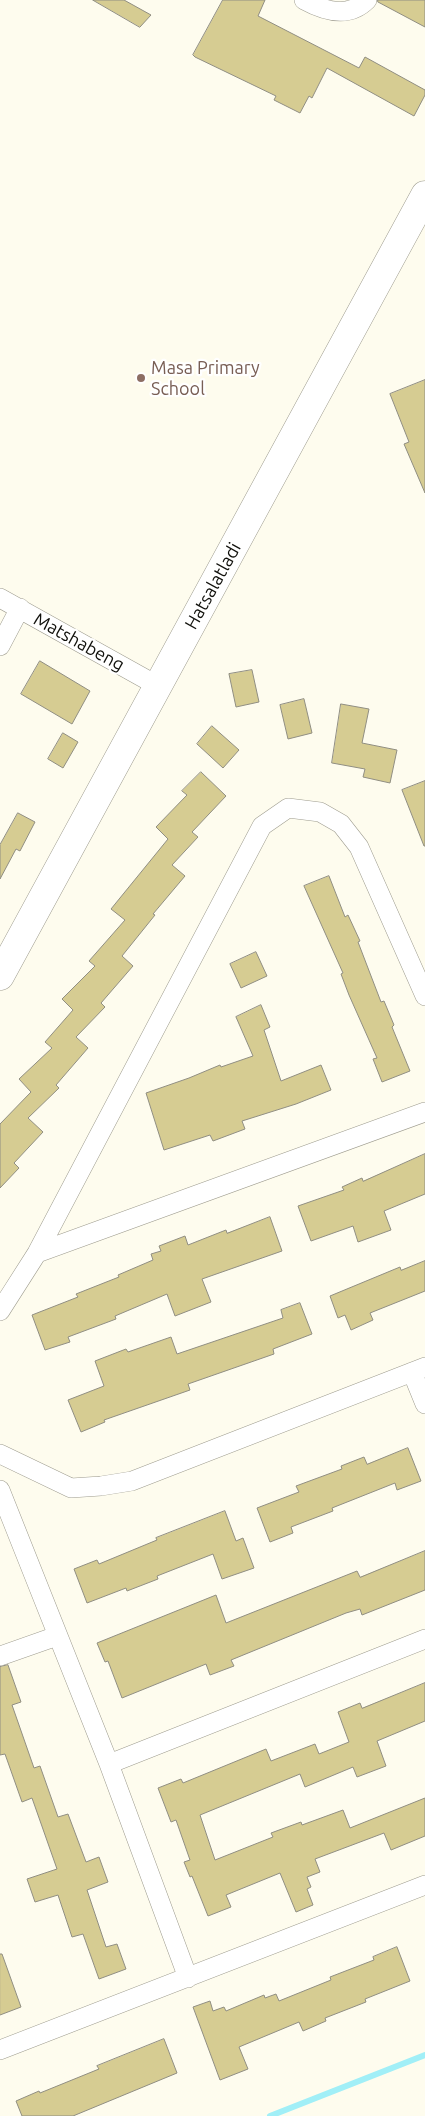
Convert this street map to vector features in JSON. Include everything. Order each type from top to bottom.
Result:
[{"type":"street","points":[[304,0],[320,9],[334,12],[357,8],[367,0]]},
{"type":"street","name":"Hatsalatladi","points":[[0,976],[425,195]]},
{"type":"street","name":"Matshabeng","points":[[0,598],[158,686]]},
{"type":"street","points":[[0,646],[20,608]]},
{"type":"street","points":[[0,1311],[37,1253],[262,826],[288,808],[320,812],[341,824],[359,847],[425,996]]},
{"type":"street","points":[[37,1253],[425,1112]]},
{"type":"street","points":[[0,1454],[71,1488],[101,1486],[132,1481],[418,1369],[425,1404]]},
{"type":"street","points":[[0,1490],[109,1764],[188,1978]]},
{"type":"street","points":[[0,1656],[57,1636]]},
{"type":"street","points":[[109,1764],[425,1639]]},
{"type":"street","points":[[0,2050],[425,1885]]},
{"type":"building","points":[[93,0],[124,0],[151,15],[140,27]]},
{"type":"building","points":[[223,0],[265,0],[258,16],[359,68],[365,57],[425,90],[425,95],[414,116],[327,68],[312,98],[309,96],[300,113],[274,100],[276,96],[195,57],[193,55]]},
{"type":"building","points":[[378,0],[425,0],[425,27],[378,2]]},
{"type":"building","points":[[425,380],[425,493],[404,444],[409,442],[390,394]]},
{"type":"building","points":[[40,661],[90,691],[72,724],[21,694]]},
{"type":"building","points":[[252,670],[259,702],[236,707],[229,674]]},
{"type":"building","points":[[304,699],[312,733],[288,739],[280,705]]},
{"type":"building","points":[[341,704],[369,709],[362,743],[397,750],[390,783],[363,777],[365,769],[332,763]]},
{"type":"building","points":[[212,726],[239,750],[223,768],[197,744]]},
{"type":"building","points":[[63,733],[78,742],[63,768],[48,759]]},
{"type":"building","points":[[201,772],[226,796],[192,832],[198,837],[172,865],[185,876],[153,914],[155,915],[122,956],[133,966],[101,1003],[105,1007],[76,1037],[88,1048],[56,1085],[59,1088],[28,1118],[43,1132],[14,1163],[19,1168],[0,1188],[0,1124],[31,1092],[19,1079],[52,1048],[45,1042],[73,1010],[62,999],[95,966],[89,961],[125,920],[111,909],[168,839],[156,827],[187,795],[182,791]]},
{"type":"building","points":[[425,781],[425,846],[424,846],[402,790]]},
{"type":"building","points":[[18,813],[35,822],[20,851],[16,849],[0,879],[0,845]]},
{"type":"building","points":[[329,876],[345,917],[348,915],[360,941],[358,942],[381,1002],[384,1001],[394,1025],[392,1027],[410,1071],[382,1082],[373,1059],[377,1058],[349,995],[341,974],[343,973],[304,886]]},
{"type":"building","points":[[256,952],[267,976],[241,988],[230,964]]},
{"type":"building","points":[[261,1005],[270,1027],[264,1030],[281,1081],[321,1065],[331,1090],[296,1104],[242,1121],[245,1129],[213,1141],[210,1135],[164,1150],[146,1093],[220,1065],[221,1067],[253,1056],[236,1017]]},
{"type":"building","points":[[425,1154],[425,1194],[384,1211],[391,1230],[358,1242],[353,1226],[311,1241],[298,1206],[344,1190],[342,1187],[362,1178],[363,1181]]},
{"type":"building","points":[[270,1217],[282,1251],[202,1279],[211,1302],[175,1316],[167,1294],[115,1316],[116,1319],[68,1337],[70,1342],[45,1350],[32,1315],[78,1297],[76,1294],[119,1277],[118,1275],[153,1260],[151,1254],[161,1251],[159,1246],[185,1236],[188,1245],[226,1230],[227,1233]]},
{"type":"building","points":[[425,1261],[425,1291],[370,1313],[373,1320],[351,1330],[345,1315],[338,1318],[330,1296],[400,1267],[401,1270]]},
{"type":"building","points":[[300,1303],[312,1334],[273,1349],[274,1354],[188,1384],[190,1390],[104,1420],[105,1422],[81,1432],[68,1400],[104,1386],[95,1361],[126,1349],[128,1352],[171,1337],[177,1354],[283,1318],[281,1310]]},
{"type":"building","points":[[408,1448],[421,1481],[397,1490],[395,1483],[332,1508],[333,1511],[291,1527],[293,1533],[270,1542],[257,1508],[299,1492],[296,1486],[342,1469],[341,1466],[364,1457],[367,1464]]},
{"type":"building","points":[[225,1511],[236,1541],[243,1538],[254,1568],[222,1579],[213,1554],[157,1576],[158,1579],[127,1591],[126,1588],[87,1603],[74,1569],[97,1560],[99,1564],[157,1540],[156,1538]]},
{"type":"building","points":[[425,1551],[425,1590],[362,1615],[360,1609],[346,1613],[231,1660],[234,1666],[210,1675],[206,1664],[122,1698],[108,1661],[105,1662],[97,1643],[216,1595],[226,1623],[357,1571],[360,1577]]},
{"type":"building","points":[[8,1665],[21,1702],[12,1705],[34,1768],[40,1766],[58,1817],[68,1814],[86,1862],[99,1857],[108,1882],[87,1890],[106,1947],[117,1944],[126,1969],[99,1979],[83,1934],[72,1937],[58,1895],[35,1902],[27,1879],[57,1869],[32,1798],[22,1802],[5,1754],[0,1755],[0,1667]]},
{"type":"building","points":[[425,1683],[425,1721],[377,1741],[386,1766],[357,1777],[353,1767],[305,1787],[300,1774],[200,1815],[215,1860],[273,1837],[271,1833],[301,1822],[302,1825],[343,1810],[350,1828],[425,1798],[425,1836],[391,1850],[384,1833],[315,1859],[320,1872],[307,1877],[311,1887],[307,1889],[313,1905],[296,1912],[280,1873],[226,1895],[231,1907],[208,1916],[192,1876],[190,1877],[184,1862],[190,1860],[176,1820],[171,1822],[158,1788],[181,1779],[183,1783],[266,1749],[271,1761],[315,1744],[319,1754],[349,1742],[338,1712],[360,1703],[362,1708]]},
{"type":"building","points":[[397,1947],[410,1981],[365,1999],[366,2002],[325,2018],[326,2021],[303,2031],[299,2022],[239,2047],[248,2069],[220,2080],[193,2007],[210,2001],[213,2011],[224,2007],[226,2011],[264,1995],[265,1998],[276,1994],[279,2001],[331,1980],[330,1977],[374,1960],[373,1957]]},
{"type":"building","points":[[0,1954],[2,1954],[21,2007],[0,2015]]},
{"type":"building","points":[[164,2039],[177,2073],[73,2116],[22,2116],[16,2101],[99,2069],[97,2066]]},
{"type":"waterway","points":[[270,2116],[425,2055]]},
{"type":"place","name":"Masa Primary School","points":[[141,378]]}]
